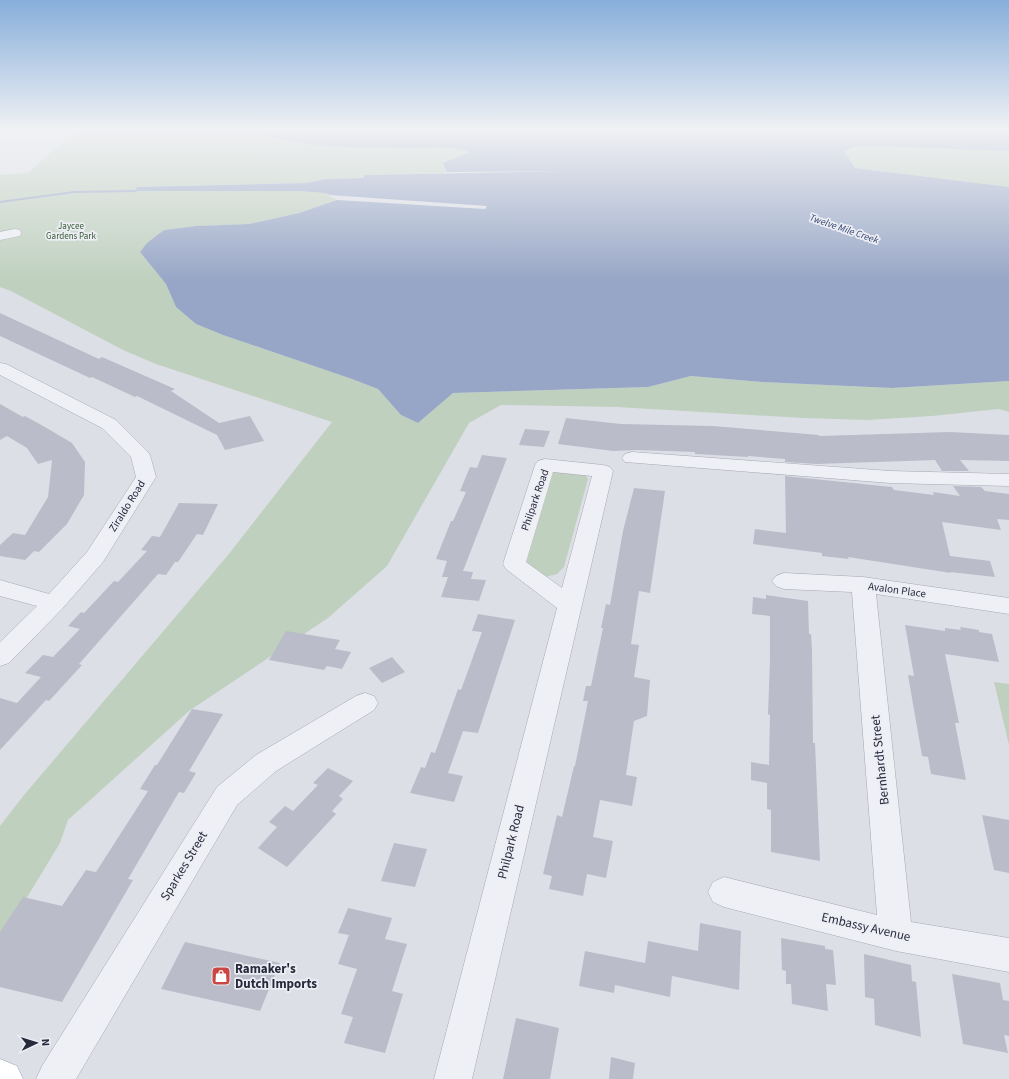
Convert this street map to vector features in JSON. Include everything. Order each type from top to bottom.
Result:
[{"type":"main road","points":[[0,1078],[4,1079]]},
{"type":"street","points":[[0,236],[15,233]]},
{"type":"street","name":"Ziraldo Road","points":[[0,368],[109,424],[140,455],[146,477],[95,557],[54,603],[0,657]]},
{"type":"street","points":[[632,458],[890,477],[1009,480]]},
{"type":"street","name":"Philpark Road","points":[[452,1079],[570,606],[603,471],[545,465],[514,564],[570,606]]},
{"type":"street","name":"Avalon Place","points":[[784,581],[863,585],[1009,606]]},
{"type":"street","name":"Bernhardt Street","points":[[863,585],[896,935]]},
{"type":"street","points":[[0,588],[54,603]]},
{"type":"street","name":"Sparkes Street","points":[[55,1079],[227,796],[266,763],[365,704]]},
{"type":"street","name":"Embassy Avenue","points":[[724,892],[896,935],[1009,956]]},
{"type":"green space","name":"Jaycee Gardens Park","points":[[0,181],[314,181],[306,183],[138,187],[135,191],[298,191],[324,193],[337,200],[299,213],[249,224],[196,226],[164,230],[140,252],[166,284],[176,307],[196,324],[223,335],[378,389],[401,415],[418,423],[453,393],[648,387],[691,376],[762,382],[892,388],[1009,381],[1009,412],[999,409],[932,416],[867,420],[804,418],[617,407],[501,405],[469,423],[387,566],[328,618],[189,711],[68,820],[60,843],[0,942],[0,826],[24,795],[228,555],[332,422],[156,364],[123,350],[11,291],[0,287]]},
{"type":"green space","points":[[963,181],[1009,181],[1009,187]]},
{"type":"green space","points":[[554,469],[583,472],[588,479],[564,567],[557,574],[545,577],[518,559],[547,474]]},
{"type":"green space","points":[[994,682],[1009,684],[1009,745]]},
{"type":"water","name":"Twelve Mile Creek","points":[[314,181],[963,181],[1009,187],[1009,381],[892,388],[762,382],[691,376],[648,387],[453,393],[418,423],[401,415],[378,389],[223,335],[196,324],[176,307],[166,284],[140,252],[147,243],[164,230],[196,226],[249,224],[299,213],[337,200],[485,209],[487,206],[330,195],[324,193],[298,191],[135,191],[137,187],[306,183]]},
{"type":"building","points":[[0,313],[99,359],[102,357],[175,389],[171,391],[219,423],[250,416],[264,441],[225,450],[217,435],[137,396],[135,397],[92,377],[90,378],[0,336]]},
{"type":"building","points":[[0,404],[23,417],[25,416],[72,443],[85,462],[84,495],[67,524],[39,552],[34,551],[25,560],[0,556],[0,545],[13,533],[25,535],[48,497],[52,460],[38,464],[27,448],[7,436],[0,440]]},
{"type":"building","points":[[566,418],[621,424],[713,426],[819,436],[950,432],[1009,435],[1009,461],[960,460],[969,471],[942,471],[935,460],[817,464],[785,462],[785,459],[695,454],[695,452],[637,450],[613,451],[558,444]]},
{"type":"building","points":[[525,429],[550,431],[544,447],[519,445]]},
{"type":"building","points":[[482,455],[507,458],[463,571],[473,572],[471,579],[486,580],[479,601],[441,597],[448,577],[442,577],[447,561],[436,559],[451,521],[453,521],[466,492],[460,491],[470,467],[477,468]]},
{"type":"building","points":[[785,476],[892,487],[894,490],[934,495],[933,492],[960,496],[953,486],[981,487],[985,491],[1009,494],[1009,520],[997,519],[1001,530],[942,522],[950,556],[990,561],[995,577],[950,572],[951,573],[848,557],[849,559],[822,556],[822,553],[753,544],[755,529],[786,533]]},
{"type":"building","points":[[634,488],[665,491],[650,593],[639,591],[631,644],[639,645],[634,677],[650,680],[647,716],[634,721],[626,775],[637,777],[632,806],[600,800],[593,837],[613,841],[606,878],[587,874],[583,896],[549,889],[552,876],[543,874],[557,815],[562,817],[575,766],[588,701],[583,701],[586,686],[591,686],[603,628],[601,628],[606,604],[610,605],[623,531]]},
{"type":"building","points":[[179,503],[218,504],[203,535],[197,534],[178,562],[175,562],[166,575],[158,574],[79,664],[82,665],[49,701],[46,700],[0,750],[0,698],[17,703],[41,677],[25,673],[43,655],[53,657],[80,629],[68,626],[81,612],[84,613],[114,581],[118,582],[147,551],[141,550],[152,536],[160,537]]},
{"type":"building","points":[[766,595],[808,601],[809,634],[811,634],[812,650],[813,743],[815,743],[820,861],[771,852],[771,810],[767,809],[767,783],[751,780],[751,762],[769,765],[770,715],[768,714],[770,616],[752,614],[753,597],[766,599]]},
{"type":"building","points":[[478,614],[515,620],[478,733],[463,731],[448,773],[463,776],[454,802],[410,793],[421,767],[425,768],[431,752],[435,753],[458,689],[461,690],[482,632],[472,631]]},
{"type":"building","points":[[905,625],[945,631],[945,628],[961,630],[960,627],[992,634],[999,662],[945,654],[959,723],[955,723],[966,780],[931,774],[928,757],[922,756],[908,675],[914,676]]},
{"type":"building","points":[[286,631],[340,640],[335,649],[351,652],[342,669],[327,666],[324,670],[269,660]]},
{"type":"building","points":[[392,657],[405,672],[382,683],[369,668]]},
{"type":"building","points":[[192,709],[223,714],[189,771],[196,773],[184,793],[179,792],[128,879],[133,880],[62,1002],[0,987],[0,932],[23,897],[62,906],[86,870],[96,872],[148,791],[140,789]]},
{"type":"building","points":[[328,768],[353,781],[339,796],[343,799],[332,811],[336,814],[287,867],[258,848],[277,827],[269,822],[285,806],[293,811],[318,785],[313,783]]},
{"type":"building","points":[[982,815],[1009,820],[1009,873],[994,870]]},
{"type":"building","points":[[394,843],[427,849],[415,887],[381,881]]},
{"type":"building","points":[[348,908],[392,918],[385,939],[407,944],[392,991],[403,994],[385,1053],[344,1043],[353,1017],[341,1014],[357,969],[338,964],[349,935],[338,933]]},
{"type":"building","points":[[700,923],[741,931],[739,990],[672,976],[670,997],[615,985],[614,993],[579,986],[585,951],[645,963],[648,941],[698,951]]},
{"type":"building","points":[[781,938],[825,946],[825,949],[833,950],[836,985],[826,984],[828,1011],[792,1004],[791,984],[786,984],[786,971],[782,970]]},
{"type":"building","name":"Ramaker's Dutch Imports","points":[[185,942],[280,963],[260,1011],[161,989]]},
{"type":"building","points":[[864,954],[911,965],[912,981],[916,982],[921,1037],[875,1025],[874,999],[865,997]]},
{"type":"building","points":[[952,974],[1000,983],[1003,1000],[1009,1001],[1009,1036],[1004,1035],[1008,1053],[963,1044]]},
{"type":"building","points":[[516,1018],[559,1028],[550,1079],[503,1079]]},
{"type":"building","points":[[611,1057],[635,1063],[633,1079],[609,1079]]},
{"type":"waterway","points":[[0,202],[74,192],[135,191]]},
{"type":"place","name":"Ramaker's Dutch Imports","points":[[221,976]]}]
